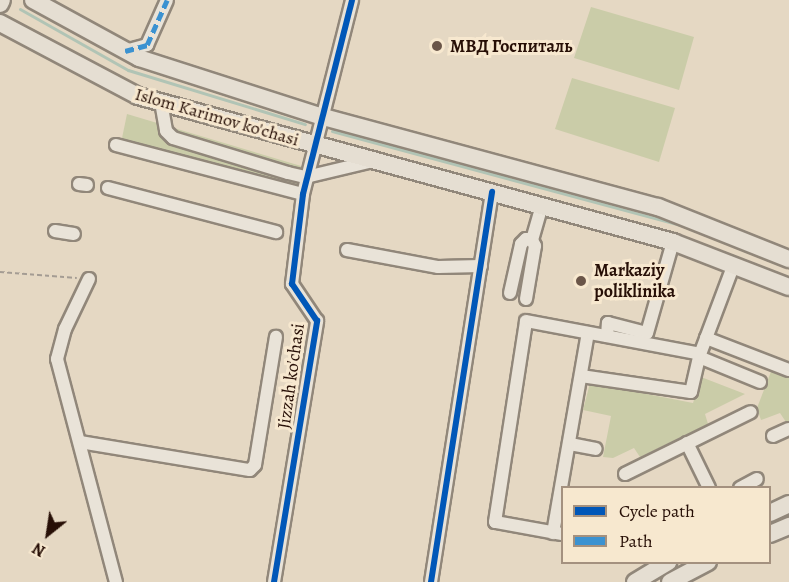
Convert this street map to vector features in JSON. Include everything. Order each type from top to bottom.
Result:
[{"type":"main road","name":"Islom Karimov ko'chasi","points":[[33,0],[125,51],[320,116],[658,207],[789,259]]},
{"type":"main road","name":"Islom Karimov ko'chasi","points":[[0,23],[131,94],[673,243],[734,264],[789,287]]},
{"type":"main road","points":[[771,513],[789,504]]},
{"type":"main road","points":[[771,534],[789,526]]},
{"type":"main road","points":[[635,582],[665,564]]},
{"type":"main road","points":[[679,580],[705,564]]},
{"type":"street","points":[[125,51],[147,45],[167,0]]},
{"type":"street","name":"Jizzah ko'chasi","points":[[274,582],[317,321],[292,284],[303,194],[320,116],[352,0]]},
{"type":"street","points":[[161,102],[166,131],[173,138],[306,177],[374,160]]},
{"type":"street","points":[[116,145],[303,194]]},
{"type":"street","points":[[108,188],[276,232]]},
{"type":"street","points":[[431,582],[492,192]]},
{"type":"street","points":[[525,299],[535,246],[532,240],[542,206]]},
{"type":"street","points":[[55,231],[74,234]]},
{"type":"street","points":[[510,293],[520,244],[526,239],[532,240]]},
{"type":"street","points":[[607,336],[608,324],[647,333],[673,243]]},
{"type":"street","points":[[347,250],[438,267],[481,266]]},
{"type":"street","points":[[581,376],[691,392],[700,355],[734,264]]},
{"type":"street","points":[[89,279],[65,329],[57,358],[116,582]]},
{"type":"street","points":[[561,511],[558,533],[495,522],[526,321],[700,355],[760,381]]},
{"type":"street","points":[[564,486],[588,333]]},
{"type":"street","points":[[80,442],[250,470],[255,465],[276,337]]},
{"type":"street","points":[[706,338],[789,370]]},
{"type":"street","points":[[625,474],[751,412]]},
{"type":"street","points":[[773,436],[789,429]]},
{"type":"street","points":[[687,443],[708,486]]},
{"type":"street","points":[[570,444],[596,449]]},
{"type":"street","points":[[745,486],[758,479]]},
{"type":"path","points":[[0,272],[89,279]]},
{"type":"green space","points":[[591,7],[694,37],[679,90],[574,58]]},
{"type":"green space","points":[[572,78],[675,108],[659,162],[555,129]]},
{"type":"green space","points":[[127,114],[301,166],[296,188],[121,143]]},
{"type":"green space","points":[[772,369],[789,375],[789,421],[786,422],[780,413],[761,420],[757,408]]},
{"type":"green space","points":[[701,377],[745,394],[705,414],[708,424],[640,457],[634,448],[613,458],[603,457],[611,416],[583,410],[590,383],[693,403]]},
{"type":"waterway","points":[[20,9],[128,70],[305,124]]},
{"type":"waterway","points":[[332,131],[684,226]]},
{"type":"marked path","points":[[125,51],[147,45],[167,0]]},
{"type":"cycle path","points":[[274,582],[317,321],[292,284],[303,194],[352,0]]},
{"type":"cycle path","points":[[431,582],[492,192]]},
{"type":"place","name":"МВД Госпиталь","points":[[437,46]]},
{"type":"place","name":"Markaziy poliklinika","points":[[581,281]]}]
